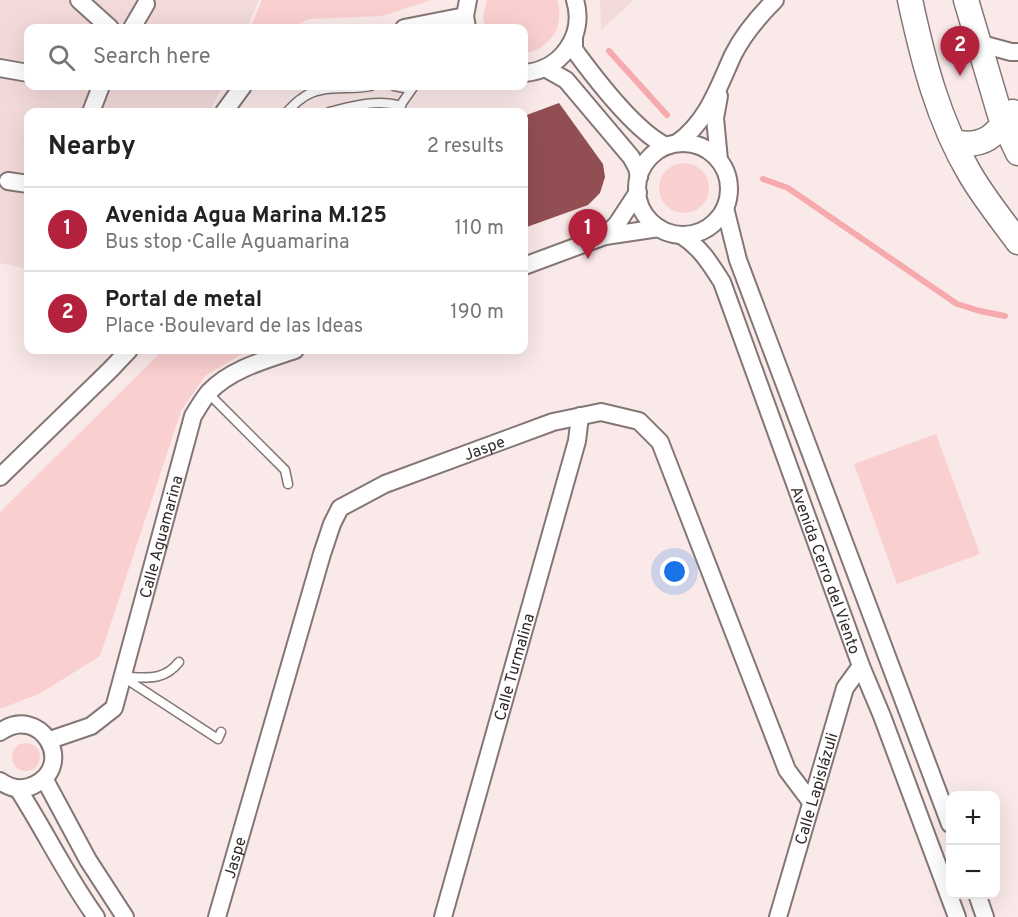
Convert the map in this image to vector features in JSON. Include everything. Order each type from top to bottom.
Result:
[{"type":"street","points":[[79,0],[106,24]]},
{"type":"street","points":[[545,68],[566,80],[631,157],[644,213],[659,228],[670,233],[681,234],[702,231],[711,225],[725,208],[728,196],[729,184],[720,160],[701,146],[672,145],[644,132],[574,49],[578,24],[578,8],[575,0]]},
{"type":"street","points":[[605,236],[617,224],[638,185],[645,164],[654,153],[690,134],[700,122],[721,85],[734,54],[749,30],[775,0]]},
{"type":"street","points":[[909,0],[923,61],[938,107],[970,174],[1018,242]]},
{"type":"street","points":[[966,0],[1013,115],[1018,153]]},
{"type":"street","points":[[977,0],[984,45]]},
{"type":"street","points":[[134,24],[146,4]]},
{"type":"street","points":[[428,24],[467,15]]},
{"type":"street","points":[[528,72],[545,68],[557,61],[574,39]]},
{"type":"street","points":[[984,45],[1018,52]]},
{"type":"street","points":[[0,68],[24,72]]},
{"type":"street","points":[[720,160],[716,118],[721,85]]},
{"type":"street","points":[[92,108],[96,90]]},
{"type":"street","points":[[227,108],[240,90]]},
{"type":"street","points":[[954,142],[965,145],[987,140],[998,132],[1013,115]]},
{"type":"street","points":[[8,181],[24,183]]},
{"type":"street","name":"Avenida Cerro del Viento","points":[[725,208],[738,260],[946,811]]},
{"type":"street","points":[[528,265],[605,236],[659,228]]},
{"type":"street","name":"Avenida Cerro del Viento","points":[[681,234],[694,243],[722,282],[861,666],[957,917]]},
{"type":"street","points":[[0,477],[125,354]]},
{"type":"street","name":"Calle Aguamarina","points":[[50,740],[91,726],[114,708],[193,416],[208,393],[225,378],[285,354]]},
{"type":"street","name":"Jaspe","points":[[217,917],[322,554],[340,508],[386,484],[553,422],[580,416],[601,412],[639,421],[660,442],[787,770],[811,802]]},
{"type":"street","name":"Calle Turmalina","points":[[443,917],[577,441],[580,416]]},
{"type":"street","name":"Calle Lapislázuli","points":[[778,917],[844,687],[861,666]]},
{"type":"street","points":[[0,732],[7,727],[20,724],[32,725],[50,740],[54,754],[53,765],[45,780],[26,789],[18,789],[0,782]]},
{"type":"street","points":[[45,780],[88,860],[125,917]]},
{"type":"street","points":[[18,789],[96,917]]},
{"type":"street","points":[[979,899],[986,917]]},
{"type":"lane","points":[[291,108],[302,97],[320,90]]},
{"type":"lane","points":[[401,108],[410,90]]},
{"type":"lane","points":[[346,108],[388,102],[398,108]]},
{"type":"lane","points":[[208,393],[285,470],[288,484]]},
{"type":"lane","points":[[123,677],[161,676],[171,671],[179,662]]},
{"type":"lane","points":[[123,677],[218,739],[221,732]]},
{"type":"shaded area","points":[[0,0],[259,0],[249,24],[24,24],[24,90],[220,90],[212,108],[24,108],[24,268],[0,263]]},
{"type":"shaded area","points":[[262,0],[431,0],[383,16],[309,19],[299,24],[252,24]]},
{"type":"shaded area","points":[[487,0],[557,0],[559,10],[554,35],[542,47],[528,53],[528,24],[484,24],[483,16]]},
{"type":"shaded area","points":[[600,0],[634,0],[601,30]]},
{"type":"shaded area","points":[[679,163],[689,163],[702,170],[709,183],[709,193],[702,206],[689,213],[679,213],[670,209],[663,202],[659,193],[659,183],[663,174],[670,167]]},
{"type":"shaded area","points":[[159,354],[242,354],[205,376],[181,411],[100,656],[41,693],[0,709],[0,512]]},
{"type":"shaded area","points":[[936,434],[980,554],[897,584],[854,464]]},
{"type":"shaded area","points":[[26,743],[36,747],[40,757],[36,767],[26,771],[16,767],[12,757],[16,747]]},
{"type":"building","points":[[559,103],[603,164],[605,177],[600,193],[588,205],[528,227],[528,115]]},
{"type":"waterway","points":[[609,51],[667,115]]},
{"type":"waterway","points":[[763,179],[788,188],[957,304],[1005,316]]},
{"type":"place","name":"Portal de metal","points":[[960,76]]},
{"type":"place","name":"Avenida Agua Marina M.125","points":[[588,259]]}]
